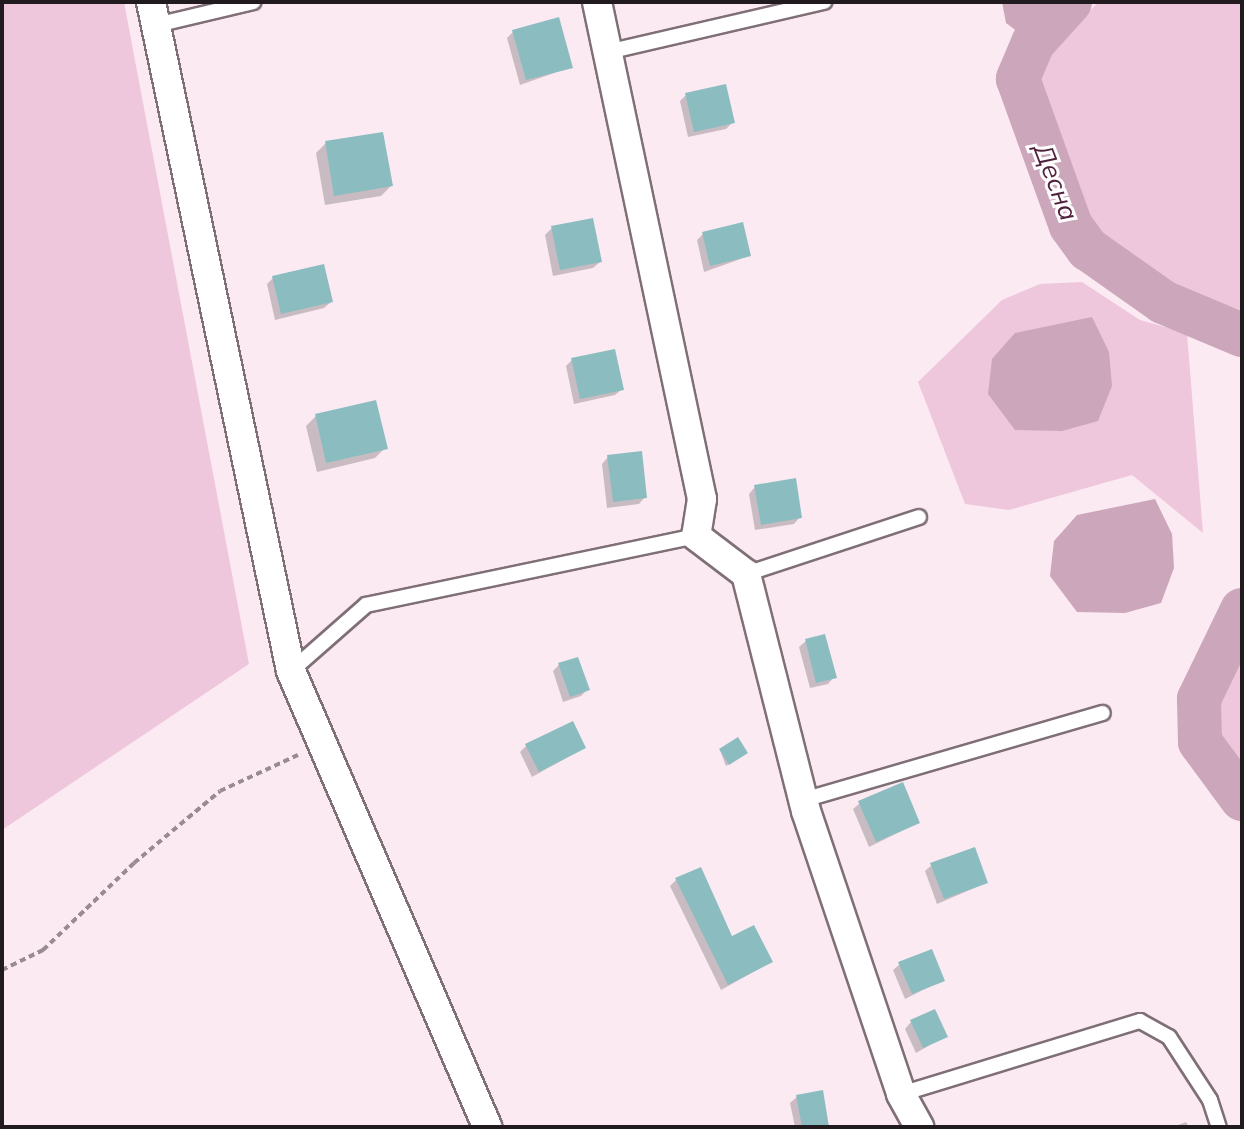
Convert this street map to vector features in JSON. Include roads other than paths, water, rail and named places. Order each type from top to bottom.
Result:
[{"type":"street","points":[[597,2],[702,499],[696,536],[746,574],[803,800],[901,1094],[919,1127]]},
{"type":"street","points":[[154,14],[291,671],[325,743],[487,1127]]},
{"type":"lane","points":[[154,14],[253,2]]},
{"type":"lane","points":[[607,52],[824,2]]},
{"type":"lane","points":[[746,574],[919,517]]},
{"type":"lane","points":[[291,671],[366,605],[696,536]]},
{"type":"lane","points":[[803,800],[1103,713]]},
{"type":"lane","points":[[901,1094],[1140,1021],[1169,1037],[1210,1100],[1219,1127]]},
{"type":"waterway","name":"Десна","points":[[1070,2],[1033,43],[1018,79],[1071,226],[1088,249],[1163,302],[1242,335]]},
{"type":"waterway","name":"Десна","points":[[1242,610],[1199,699],[1200,742],[1242,799]]}]
